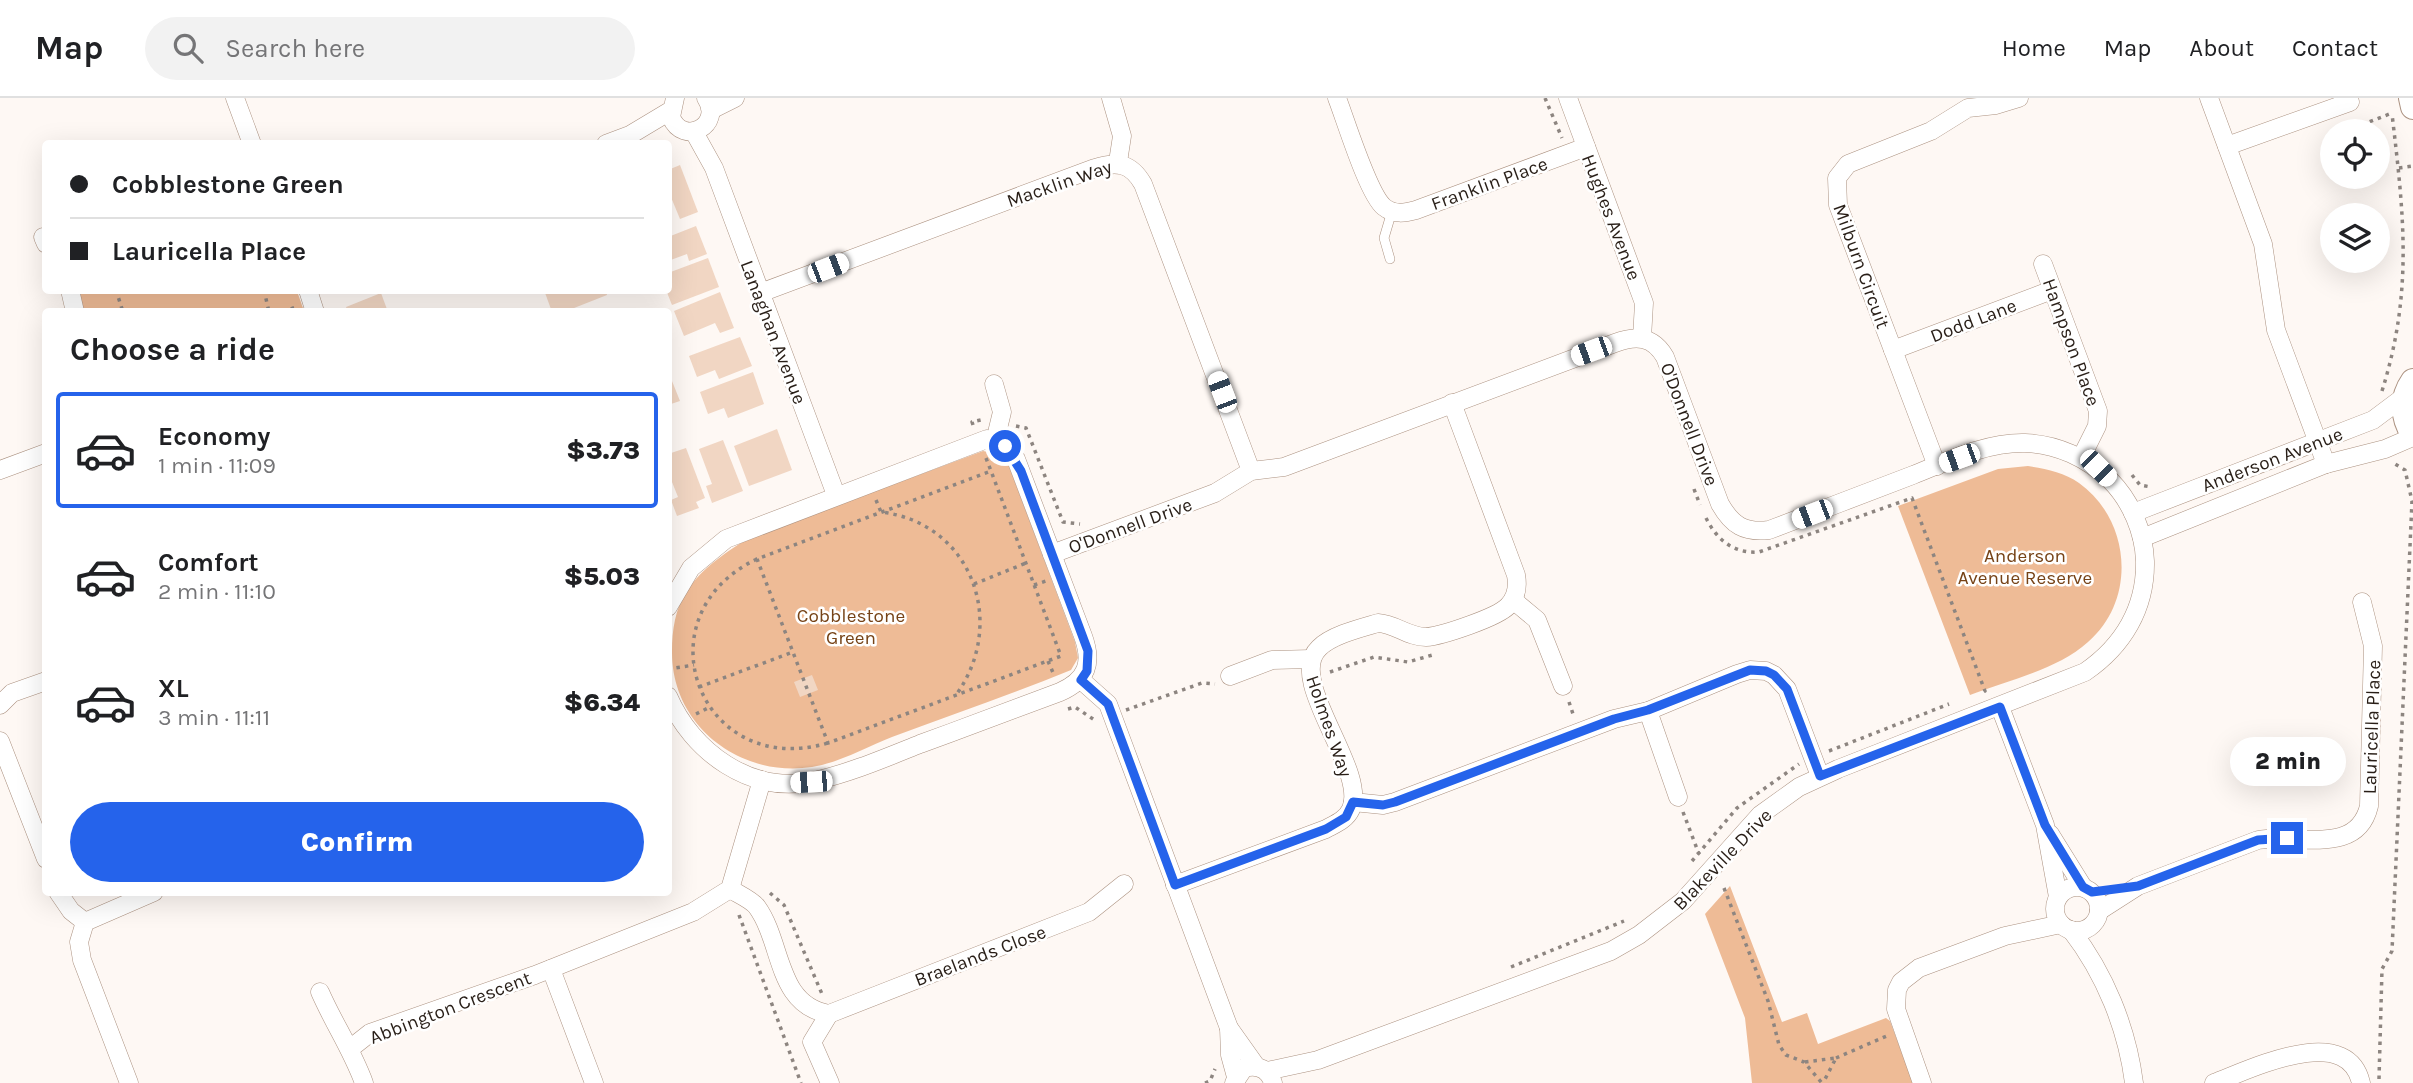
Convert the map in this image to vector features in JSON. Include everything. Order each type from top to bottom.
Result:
[{"type":"main road","points":[[2410,385],[2405,417],[2413,435]]},
{"type":"street","points":[[235,98],[251,140]]},
{"type":"street","points":[[616,140],[688,111],[735,98]]},
{"type":"street","points":[[1111,98],[1122,136],[1118,162]]},
{"type":"street","points":[[1337,98],[1373,191],[1384,207],[1392,211]]},
{"type":"street","name":"Hughes Avenue","points":[[1568,98],[1644,303],[1642,338]]},
{"type":"street","name":"Milburn Circuit","points":[[1937,466],[1838,205],[1837,178],[1848,164],[1856,159],[1931,131],[1966,103],[2019,98]]},
{"type":"street","points":[[2209,98],[2266,253],[2276,330],[2326,464]]},
{"type":"street","points":[[2227,146],[2350,102]]},
{"type":"street","name":"Lanaghan Avenue","points":[[688,111],[713,168],[836,495]]},
{"type":"street","name":"Franklin Place","points":[[1392,211],[1416,210],[1586,147]]},
{"type":"street","name":"Macklin Way","points":[[760,293],[1095,167],[1118,162],[1129,167],[1143,184],[1251,471]]},
{"type":"street","name":"Hampson Place","points":[[2043,264],[2098,411],[2097,426],[2081,458]]},
{"type":"street","name":"Dodd Lane","points":[[1893,350],[2052,290]]},
{"type":"street","name":"O'Donnell Drive","points":[[1052,554],[1215,493],[1251,471],[1284,467],[1622,340],[1642,338],[1660,347],[1665,356],[1720,504],[1739,527],[1769,530],[1980,450],[2022,443],[2041,444],[2081,458],[2098,468],[2115,485],[2137,525]]},
{"type":"street","points":[[994,383],[1002,412],[995,441]]},
{"type":"street","name":"Anderson Avenue","points":[[2137,525],[2318,442],[2373,420],[2410,385]]},
{"type":"street","points":[[1452,404],[1516,575],[1517,591],[1513,600],[1537,620],[1563,686]]},
{"type":"street","name":"Anderson Avenue","points":[[2137,525],[2326,464],[2385,449],[2413,435]]},
{"type":"street","points":[[672,600],[691,568],[726,539],[980,441],[995,441],[1005,446],[1016,459],[1088,651],[1087,671],[1081,680],[1060,692],[811,782],[762,780],[728,766],[711,755],[681,722],[672,704]]},
{"type":"street","points":[[0,470],[42,454]]},
{"type":"street","name":"Blakeville Drive","points":[[1235,1080],[1244,1068],[1269,1076],[1318,1060],[1579,963],[1639,936],[1684,901],[1760,815],[1820,776],[2085,672],[2117,646],[2129,627],[2141,595],[2145,561],[2137,525]]},
{"type":"street","name":"Holmes Way","points":[[1175,885],[1326,829],[1346,817],[1353,802],[1350,781],[1312,678],[1311,659],[1325,643],[1368,626],[1387,624],[1415,636],[1437,635],[1499,612],[1513,600]]},
{"type":"street","name":"Lauricella Place","points":[[2097,916],[2138,886],[2258,840],[2342,839],[2359,829],[2369,806],[2373,646],[2362,602]]},
{"type":"street","name":"Holmes Way","points":[[1230,676],[1272,660],[1311,659]]},
{"type":"street","points":[[1353,802],[1383,805],[1395,802],[1750,670],[1766,671],[1774,675],[1787,689],[1820,776]]},
{"type":"street","points":[[1081,680],[1108,704],[1229,1028],[1230,1055],[1235,1080]]},
{"type":"street","points":[[1,702],[12,694],[42,683]]},
{"type":"street","points":[[2000,707],[2045,825],[2087,890],[2097,916],[2099,970]]},
{"type":"street","points":[[1648,710],[1678,797]]},
{"type":"street","points":[[0,741],[42,849]]},
{"type":"street","points":[[762,780],[730,889],[757,905],[791,989],[810,1011],[829,1014],[812,1042],[830,1083]]},
{"type":"street","points":[[2045,825],[2056,901],[2066,927],[2099,970],[2125,1039],[2134,1083]]},
{"type":"street","name":"Braelands Close","points":[[829,1014],[1089,912],[1124,884]]},
{"type":"street","name":"Lauricella Place","points":[[2087,890],[2138,886]]},
{"type":"street","points":[[2005,936],[2056,901],[2069,888],[2087,890]]},
{"type":"street","name":"Abbington Crescent","points":[[351,1048],[370,1032],[551,969],[693,912],[730,889]]},
{"type":"street","points":[[61,896],[71,911],[85,922]]},
{"type":"street","points":[[129,1083],[82,960],[79,942],[85,922],[145,896]]},
{"type":"street","points":[[1922,1083],[1895,1002],[1897,990],[1908,974],[2005,936],[2066,927],[2085,929],[2097,916]]},
{"type":"street","name":"Abbington Crescent","points":[[551,969],[594,1083]]},
{"type":"street","name":"Abbington Crescent","points":[[320,992],[338,1033],[351,1048],[364,1083]]},
{"type":"street","points":[[1229,1028],[1269,1076]]},
{"type":"street","points":[[2214,1083],[2284,1056],[2317,1053],[2339,1056],[2349,1061],[2361,1083]]},
{"type":"lane","points":[[1390,259],[1384,238],[1392,211]]},
{"type":"path","points":[[2373,119],[2402,106],[2399,168],[2410,260]]},
{"type":"path","points":[[2399,168],[2413,166]]},
{"type":"path","points":[[2379,395],[2403,332]]},
{"type":"path","points":[[2379,1083],[2382,969],[2392,951],[2412,501],[2406,470],[2398,464],[2390,464],[2385,449]]},
{"type":"path","points":[[992,471],[1061,656],[828,743],[793,751],[762,746],[748,740],[721,721],[699,687],[694,665],[694,636],[705,604],[723,580],[757,559],[992,471]]},
{"type":"path","points":[[881,512],[915,521],[943,540],[966,567],[974,584],[981,614],[978,649],[965,682],[954,696]]},
{"type":"path","points":[[757,559],[828,743]]},
{"type":"path","points":[[974,584],[1026,563]]},
{"type":"path","points":[[699,687],[793,652]]},
{"type":"path","points":[[1048,661],[1055,676]]},
{"type":"path","points":[[672,668],[694,665]]},
{"type":"path","points":[[1563,686],[1580,732]]},
{"type":"path","points":[[1678,797],[1699,854],[1685,870]]},
{"type":"path","points":[[1724,888],[1768,1001],[1779,1045],[1786,1055],[1804,1062],[1823,1083],[1836,1058]]},
{"type":"path","points":[[1506,969],[1584,940],[1627,920]]},
{"type":"path","points":[[1804,1062],[1836,1058],[1903,1029]]},
{"type":"path","points":[[1205,1083],[1210,1081],[1217,1059],[1230,1055]]},
{"type":"green space","points":[[79,294],[298,294],[303,308],[82,308]]},
{"type":"green space","name":"Cobblestone Green","points":[[983,451],[999,454],[1009,466],[1075,642],[1078,658],[1071,670],[812,767],[785,768],[759,764],[735,755],[714,741],[697,723],[683,702],[675,678],[672,651],[677,612],[687,591],[700,575],[747,539]]},
{"type":"green space","name":"Anderson Avenue Reserve","points":[[2028,466],[2067,476],[2079,483],[2096,499],[2109,518],[2118,538],[2121,561],[2115,605],[2104,625],[2076,652],[2047,667],[1970,695],[1898,506],[1998,469]]},
{"type":"green space","points":[[1730,886],[1782,1022],[1807,1013],[1818,1044],[1886,1018],[1890,1021],[1913,1083],[1752,1083],[1745,1018],[1705,914]]},
{"type":"building","points":[[680,165],[698,212],[680,219],[672,200],[672,168]]},
{"type":"building","points":[[696,226],[707,254],[689,261],[687,254],[672,260],[672,235]]},
{"type":"building","points":[[708,258],[719,287],[672,305],[668,294],[672,294],[672,272]]},
{"type":"building","points":[[720,292],[734,328],[720,333],[715,323],[684,336],[674,311]]},
{"type":"building","points":[[381,294],[387,308],[346,308]]},
{"type":"building","points":[[545,294],[607,294],[574,308],[551,308]]},
{"type":"building","points":[[740,337],[752,366],[719,379],[715,370],[697,377],[689,356]]},
{"type":"building","points":[[753,372],[764,404],[728,418],[724,408],[708,414],[700,392]]},
{"type":"building","points":[[672,381],[680,401],[672,404]]},
{"type":"building","points":[[777,429],[792,470],[749,486],[734,446]]},
{"type":"building","points":[[723,440],[743,491],[712,503],[706,486],[712,484],[699,449]]},
{"type":"building","points":[[686,448],[705,498],[696,502],[699,508],[677,516],[672,503],[672,500],[678,497],[672,482],[672,453]]},
{"type":"building","points":[[812,675],[818,690],[800,697],[794,682]]},
{"type":"route","points":[[1005,446],[1012,452],[1021,471],[1088,651],[1087,671],[1081,680],[1097,691],[1108,704],[1175,885],[1326,829],[1346,817],[1353,802],[1383,805],[1395,802],[1614,719],[1639,714],[1670,699],[1758,669],[1774,675],[1787,689],[1820,776],[2000,707],[2045,825],[2083,887],[2092,892],[2138,886],[2258,840],[2287,838]]}]
